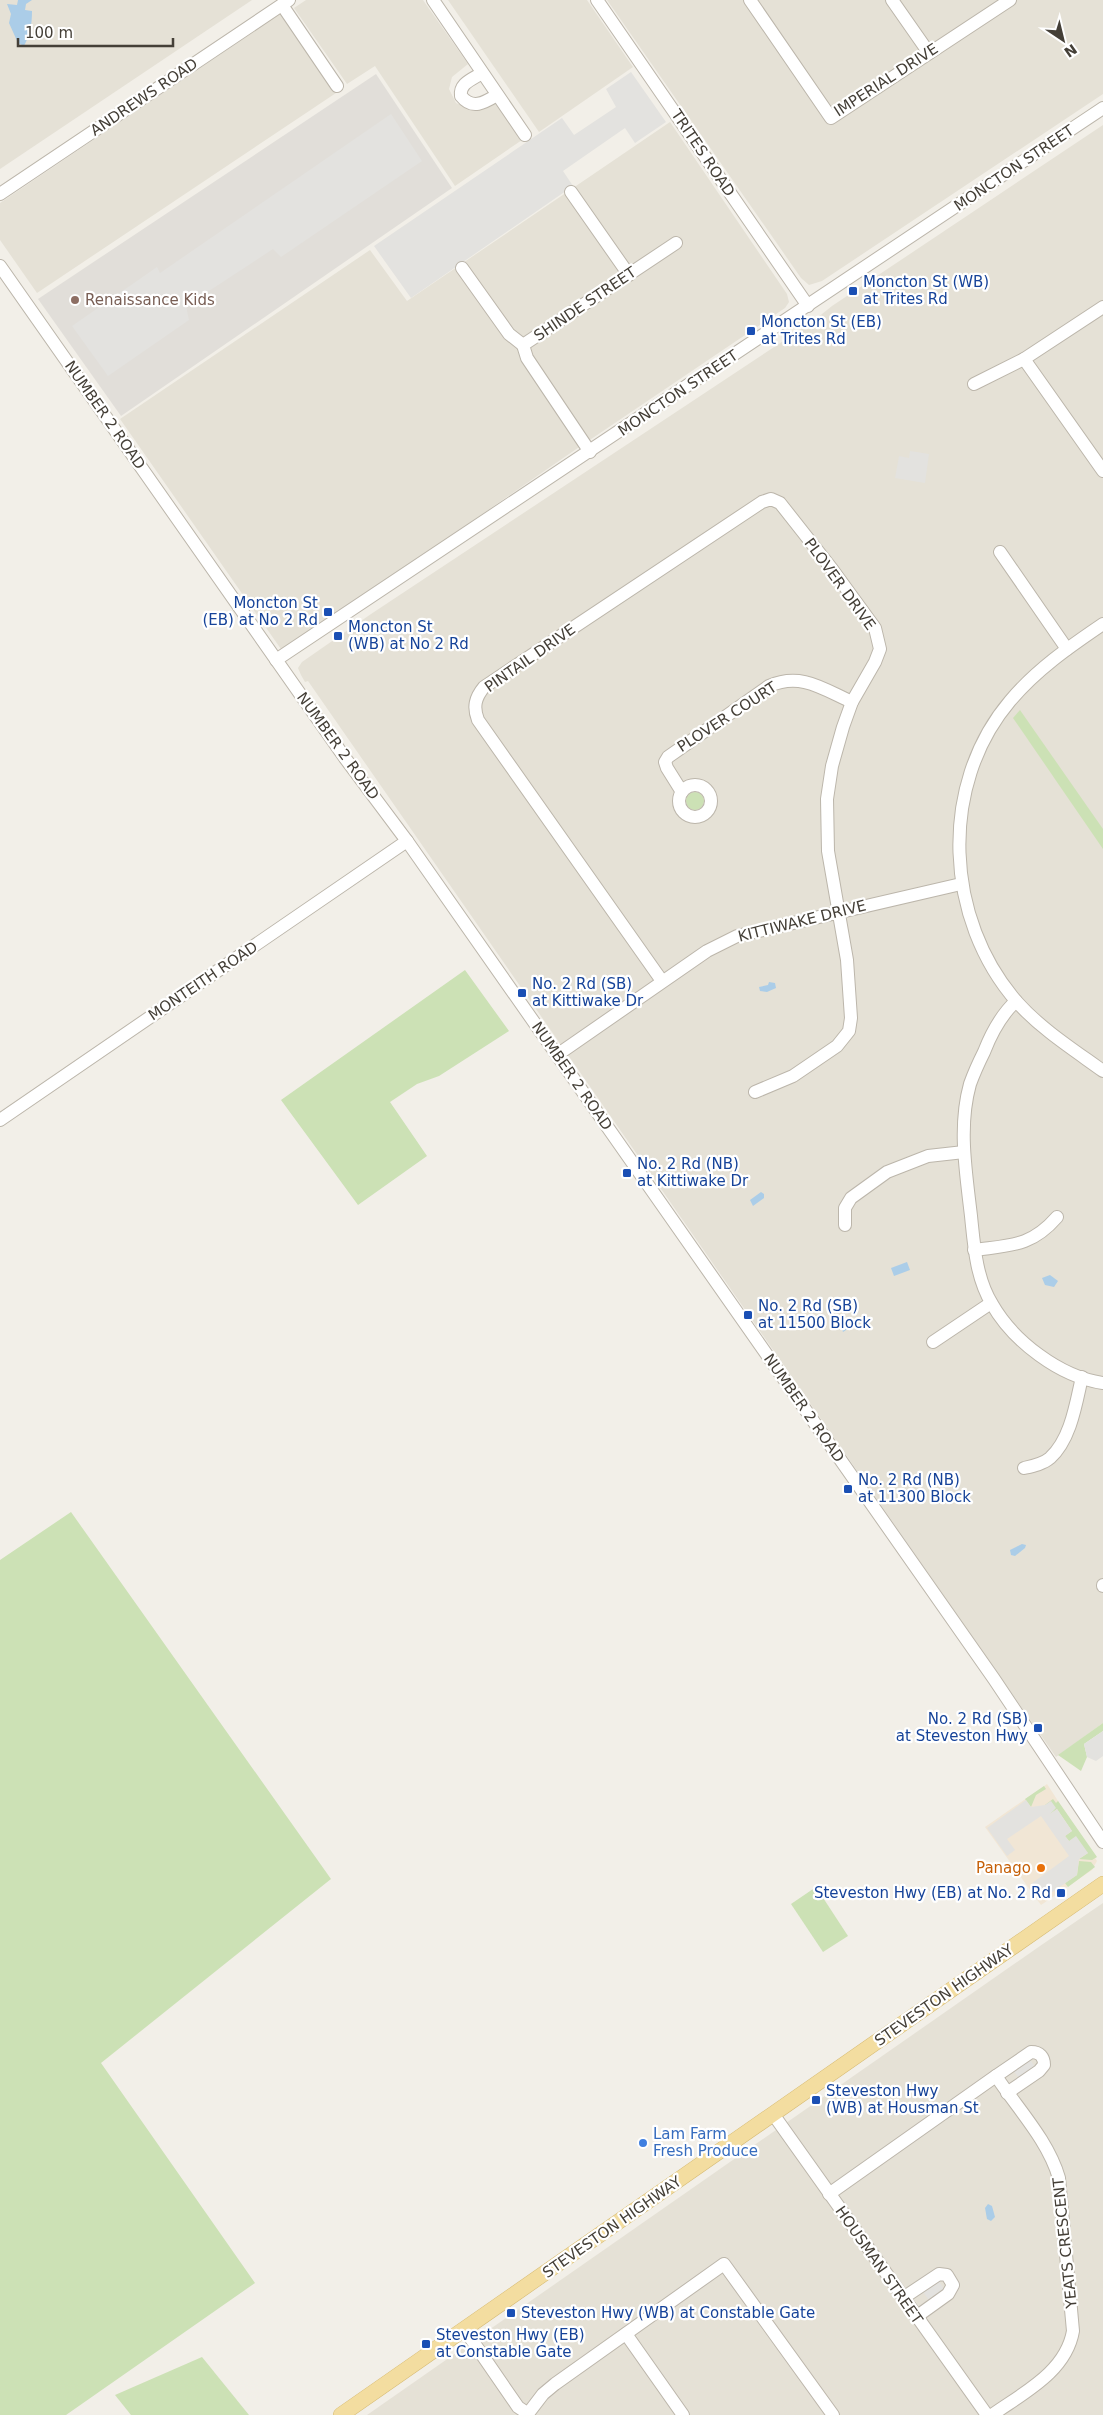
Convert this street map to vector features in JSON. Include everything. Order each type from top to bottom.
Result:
[{"type":"main road","name":"STEVESTON HIGHWAY","points":[[341,2415],[1103,1884]]},
{"type":"street","points":[[433,0],[525,135]]},
{"type":"street","name":"TRITES ROAD","points":[[597,0],[808,306]]},
{"type":"street","name":"IMPERIAL DRIVE","points":[[750,0],[832,118],[1010,0]]},
{"type":"street","points":[[892,0],[929,53]]},
{"type":"street","points":[[285,2],[337,86]]},
{"type":"street","name":"ANDREWS ROAD","points":[[0,194],[285,2]]},
{"type":"street","points":[[482,73],[468,80],[462,87],[460,96],[468,103],[482,104],[497,95]]},
{"type":"street","name":"MONCTON STREET","points":[[276,660],[1103,108]]},
{"type":"street","points":[[571,192],[629,275]]},
{"type":"street","name":"SHINDE STREET","points":[[590,452],[527,358],[523,345],[676,243]]},
{"type":"street","name":"NUMBER 2 ROAD","points":[[0,266],[276,660],[407,841],[994,1679],[1103,1842]]},
{"type":"street","points":[[462,268],[509,334],[523,345]]},
{"type":"street","points":[[974,384],[1024,359],[1103,307]]},
{"type":"street","points":[[1024,359],[1103,471]]},
{"type":"street","name":"PLOVER DRIVE","points":[[756,1092],[793,1076],[837,1046],[849,1032],[851,1018],[848,960],[828,851],[828,799],[832,766],[852,702],[875,662],[880,649],[875,628],[787,511],[780,503],[771,499]]},
{"type":"street","name":"PINTAIL DRIVE","points":[[662,981],[478,720],[475,711],[476,702],[478,695],[484,687],[762,502],[771,499]]},
{"type":"street","points":[[1000,552],[1067,648]]},
{"type":"street","points":[[1103,624],[1067,648],[1033,676],[1009,702],[988,732],[965,788],[958,839],[961,884],[970,919],[983,950],[998,977],[1016,1001],[1047,1029],[1103,1071]]},
{"type":"street","name":"PLOVER COURT","points":[[682,792],[667,768],[668,756],[769,686],[781,680],[795,679],[813,684],[852,702]]},
{"type":"street","name":"MONTEITH ROAD","points":[[0,1120],[407,841]]},
{"type":"street","name":"KITTIWAKE DRIVE","points":[[557,1055],[707,951],[737,936],[961,884]]},
{"type":"street","points":[[1016,1001],[1007,1009],[990,1038],[970,1083],[964,1119],[964,1152],[974,1250],[980,1274],[991,1303],[1014,1333],[1027,1346],[1046,1360],[1082,1377],[1103,1383]]},
{"type":"street","points":[[845,1225],[845,1208],[851,1198],[887,1172],[928,1156],[964,1152]]},
{"type":"street","points":[[974,1250],[1026,1242],[1045,1231],[1056,1217]]},
{"type":"street","points":[[933,1342],[991,1303]]},
{"type":"street","points":[[1024,1468],[1042,1464],[1058,1448],[1071,1421],[1082,1377]]},
{"type":"street","points":[[829,2194],[1031,2052],[1039,2053],[1043,2057],[1044,2065],[1040,2071],[1007,2093]]},
{"type":"street","name":"YEATS CRESCENT","points":[[992,2415],[1058,2364],[1068,2348],[1073,2331],[1059,2178],[1048,2150],[996,2076]]},
{"type":"street","name":"HOUSMAN STREET","points":[[773,2114],[987,2415]]},
{"type":"street","points":[[464,2330],[518,2407],[527,2414],[555,2384],[724,2264],[833,2415]]},
{"type":"street","points":[[904,2298],[939,2274],[947,2275],[951,2279],[953,2285],[950,2292],[916,2317]]},
{"type":"street","points":[[626,2334],[683,2415]]},
{"type":"shaded area","points":[[0,0],[252,0],[0,169]]},
{"type":"shaded area","points":[[306,0],[423,0],[468,64],[452,77],[449,89],[456,103],[475,111],[495,102],[522,140],[455,186],[375,66],[347,84],[294,8]]},
{"type":"shaded area","points":[[448,0],[587,0],[633,67],[539,132]]},
{"type":"shaded area","points":[[607,0],[1103,0],[1103,94],[822,281],[809,285],[801,278]]},
{"type":"shaded area","points":[[281,13],[336,93],[37,293],[0,240],[0,203]]},
{"type":"shaded area","points":[[631,72],[666,122],[635,143],[625,128],[563,171],[573,186],[411,298],[374,246],[562,118],[574,135],[616,107],[606,89]]},
{"type":"shaded area","points":[[376,74],[452,188],[121,416],[38,299]]},
{"type":"shaded area","points":[[391,114],[422,161],[281,257],[273,249],[186,306],[189,320],[108,376],[72,326],[157,267],[160,273]]},
{"type":"shaded area","points":[[670,122],[787,294],[789,302],[785,308],[569,454],[283,652],[120,419],[370,250],[407,301]]},
{"type":"shaded area","points":[[1103,125],[1103,1723],[1056,1757],[308,681],[305,682],[298,668],[302,662],[371,614],[812,322],[832,306]]},
{"type":"shaded area","points":[[910,451],[929,454],[925,483],[895,478],[899,456],[909,458]]},
{"type":"shaded area","points":[[1103,1731],[1103,1756],[1096,1761],[1087,1757],[1084,1744]]},
{"type":"shaded area","points":[[1047,1784],[1097,1861],[1092,1870],[1041,1905],[985,1827]]},
{"type":"shaded area","points":[[1026,1800],[1031,1807],[1045,1805],[1051,1801],[1056,1808],[1050,1814],[1057,1809],[1072,1831],[1065,1836],[1069,1841],[1076,1836],[1088,1853],[1079,1859],[1077,1875],[1051,1893],[1037,1892],[1031,1884],[1069,1856],[1041,1816],[1007,1839],[1015,1850],[1007,1856],[987,1828]]},
{"type":"shaded area","points":[[1103,1903],[1103,2415],[367,2415],[1040,1946]]},
{"type":"shaded area","points":[[1030,2059],[1035,2067],[1019,2078],[1013,2070]]},
{"type":"shaded area","points":[[939,2281],[944,2289],[929,2300],[923,2292]]},
{"type":"green space","points":[[1020,710],[1103,829],[1103,849],[1013,718]]},
{"type":"green space","points":[[695,792],[701,795],[704,801],[701,807],[695,810],[689,807],[686,801],[689,795]]},
{"type":"green space","points":[[465,970],[509,1031],[439,1076],[417,1084],[390,1102],[427,1156],[358,1205],[281,1100]]},
{"type":"green space","points":[[71,1512],[331,1879],[101,2063],[255,2283],[66,2415],[0,2415],[0,1560]]},
{"type":"green space","points":[[1103,1723],[1103,1731],[1084,1744],[1087,1757],[1081,1771],[1058,1755]]},
{"type":"green space","points":[[1044,1786],[1046,1789],[1036,1795],[1031,1807],[1025,1799]]},
{"type":"green space","points":[[1053,1799],[1056,1803],[1058,1801],[1097,1857],[1092,1860],[1079,1859],[1088,1853],[1069,1841],[1065,1836],[1072,1831],[1057,1809],[1050,1814],[1045,1805]]},
{"type":"green space","points":[[1079,1861],[1091,1862],[1095,1867],[1068,1887],[1065,1883],[1077,1875]]},
{"type":"green space","points":[[816,1887],[848,1936],[823,1952],[791,1904]]},
{"type":"green space","points":[[202,2357],[249,2415],[131,2415],[115,2395]]},
{"type":"water","points":[[18,0],[32,0],[26,4],[25,10],[32,11],[32,16],[28,37],[24,46],[18,43],[9,23],[11,14],[7,4],[17,5]]},
{"type":"water","points":[[769,982],[775,983],[776,988],[767,992],[760,991],[759,987],[768,985]]},
{"type":"water","points":[[761,1192],[764,1194],[764,1198],[753,1206],[750,1200]]},
{"type":"water","points":[[907,1262],[910,1270],[894,1276],[891,1268]]},
{"type":"water","points":[[1050,1275],[1058,1281],[1054,1287],[1045,1285],[1042,1278]]},
{"type":"water","points":[[847,1318],[851,1320],[852,1326],[843,1332],[841,1327]]},
{"type":"water","points":[[1022,1544],[1026,1545],[1025,1548],[1015,1556],[1011,1555],[1010,1550]]},
{"type":"water","points":[[988,2204],[992,2206],[995,2217],[991,2221],[987,2219],[985,2208]]},
{"type":"place","name":"Moncton St (WB) at Trites Rd","points":[[853,291]]},
{"type":"place","name":"Renaissance Kids","points":[[75,300]]},
{"type":"place","name":"Moncton St (EB) at Trites Rd","points":[[751,331]]},
{"type":"place","name":"Moncton St (EB) at No 2 Rd","points":[[328,612]]},
{"type":"place","name":"Moncton St (WB) at No 2 Rd","points":[[338,636]]},
{"type":"place","name":"No. 2 Rd (SB) at Kittiwake Dr","points":[[522,993]]},
{"type":"place","name":"No. 2 Rd (NB) at Kittiwake Dr","points":[[627,1173]]},
{"type":"place","name":"No. 2 Rd (SB) at 11500 Block","points":[[748,1315]]},
{"type":"place","name":"No. 2 Rd (NB) at 11300 Block","points":[[848,1489]]},
{"type":"place","name":"No. 2 Rd (SB) at Steveston Hwy","points":[[1038,1728]]},
{"type":"place","name":"Panago","points":[[1041,1868]]},
{"type":"place","name":"Steveston Hwy (EB) at No. 2 Rd","points":[[1061,1893]]},
{"type":"place","name":"Steveston Hwy (WB) at Housman St","points":[[816,2100]]},
{"type":"place","name":"Lam Farm Fresh Produce","points":[[643,2143]]},
{"type":"place","name":"Steveston Hwy (WB) at Constable Gate","points":[[511,2313]]},
{"type":"place","name":"Steveston Hwy (EB) at Constable Gate","points":[[426,2344]]}]
